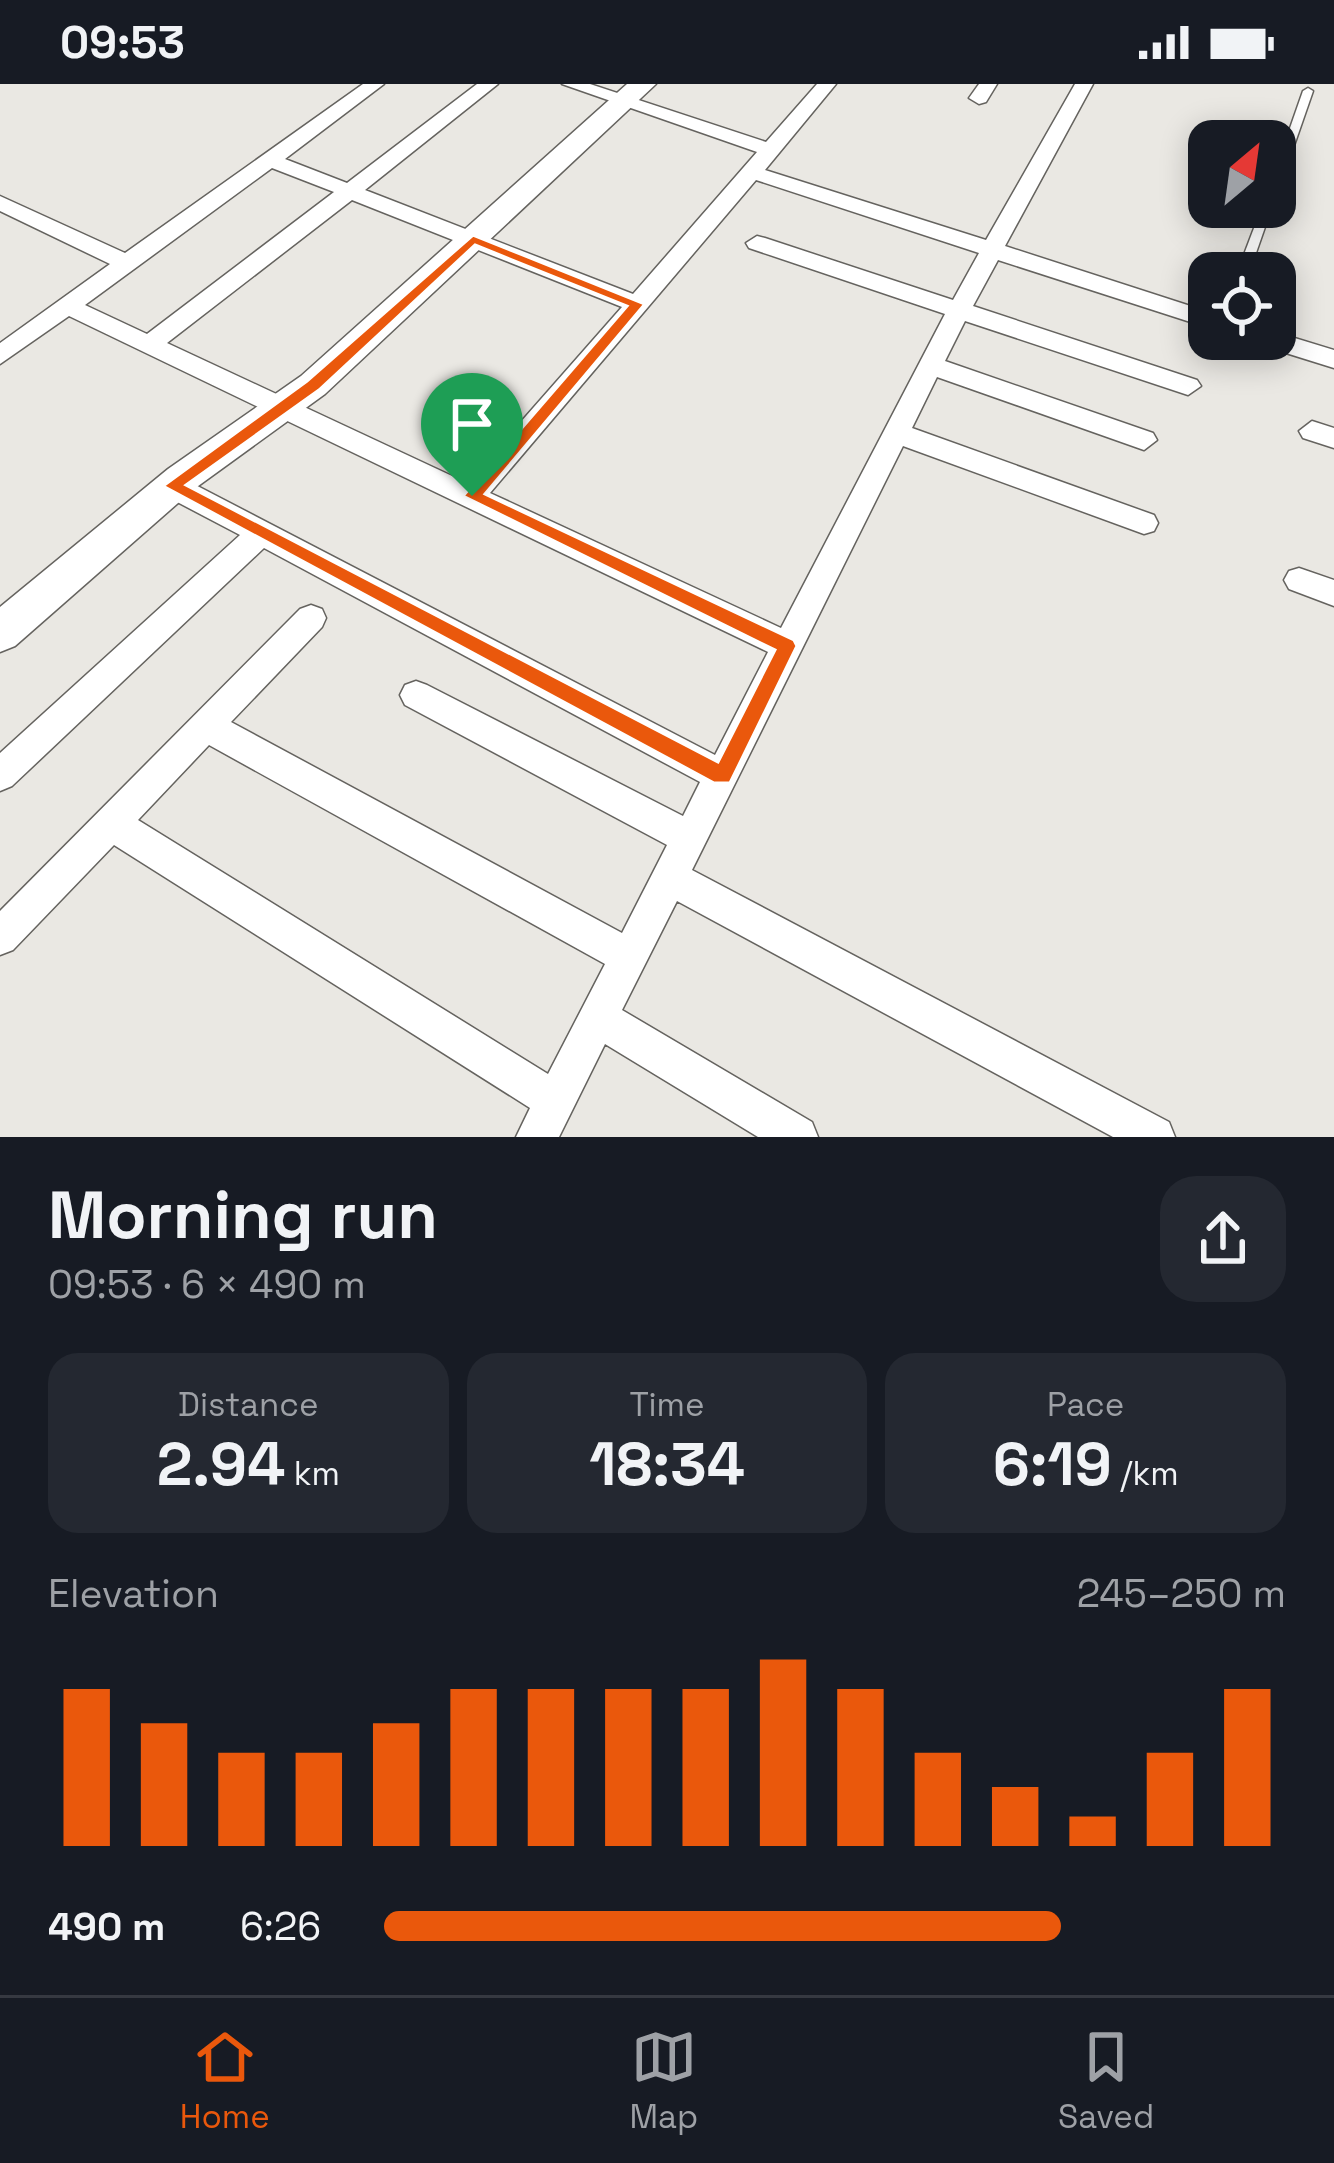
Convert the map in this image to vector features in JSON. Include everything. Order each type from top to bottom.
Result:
[{"type":"street","points":[[0,355],[375,84]]},
{"type":"street","points":[[150,344],[489,84]]},
{"type":"street","points":[[571,84],[634,93],[770,150]]},
{"type":"street","points":[[472,496],[827,84]]},
{"type":"street","points":[[537,1137],[958,310],[1084,84]]},
{"type":"street","points":[[0,633],[172,486],[286,407],[634,93]]},
{"type":"street","points":[[273,161],[637,304]]},
{"type":"street","points":[[751,172],[1188,313]]},
{"type":"street","points":[[0,203],[128,263]]},
{"type":"street","points":[[757,243],[1188,386]]},
{"type":"street","points":[[67,306],[787,646]]},
{"type":"street","points":[[1296,347],[1334,359]]},
{"type":"street","points":[[930,365],[1144,440]]},
{"type":"street","points":[[896,433],[1144,523]]},
{"type":"street","points":[[172,486],[722,776]]},
{"type":"street","points":[[0,775],[261,533]]},
{"type":"street","points":[[1299,580],[1334,592]]},
{"type":"street","points":[[0,937],[311,618]]},
{"type":"street","points":[[416,695],[691,839]]},
{"type":"street","points":[[206,725],[304,783],[629,957]]},
{"type":"street","points":[[111,823],[555,1101]]},
{"type":"street","points":[[671,878],[1154,1137]]},
{"type":"street","points":[[598,1018],[797,1137]]},
{"type":"lane","points":[[1296,126],[1308,91]]},
{"type":"route","points":[[473,239],[637,304],[472,496],[787,646],[722,776],[172,486],[313,386],[473,239]]}]
